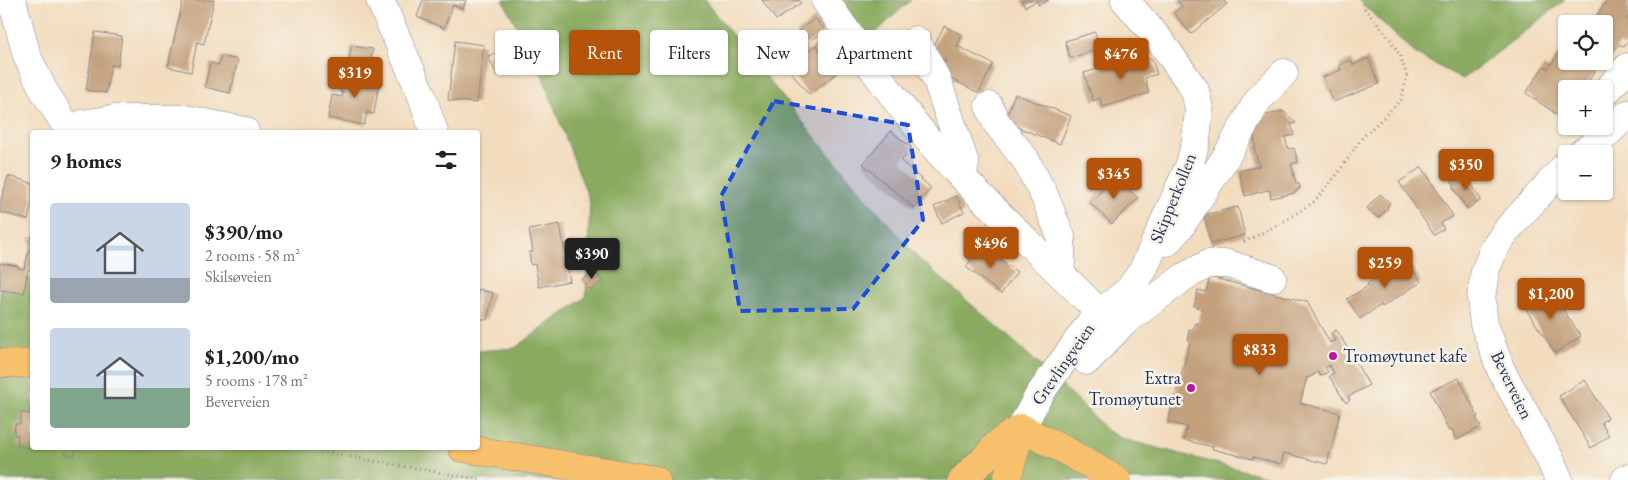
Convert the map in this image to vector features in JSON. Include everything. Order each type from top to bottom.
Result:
[{"type":"main road","points":[[2,362],[30,364]]},
{"type":"main road","points":[[962,480],[998,443],[1020,428]]},
{"type":"main road","points":[[1007,480],[1020,428]]},
{"type":"main road","points":[[1020,428],[1117,480]]},
{"type":"main road","points":[[474,450],[656,480]]},
{"type":"street","points":[[12,0],[27,56],[44,91],[68,130]]},
{"type":"street","points":[[380,0],[422,96],[433,130]]},
{"type":"street","name":"Grevlingveien","points":[[824,0],[922,133],[962,177],[1100,313],[1090,323],[1039,395],[1020,428]]},
{"type":"street","name":"Skipperkollen","points":[[1125,0],[1162,42],[1195,90],[1199,109],[1196,141],[1190,164],[1143,270]]},
{"type":"street","points":[[930,67],[937,80],[965,163],[962,177]]},
{"type":"street","points":[[1613,84],[1628,67]]},
{"type":"street","name":"Skipperkollen","points":[[1100,313],[1129,290],[1143,270],[1180,226],[1226,157],[1258,100],[1284,73]]},
{"type":"street","points":[[989,106],[996,122],[1025,159],[1044,195],[1061,237],[1061,263],[1059,271]]},
{"type":"street","points":[[1592,140],[1628,114]]},
{"type":"street","points":[[72,130],[82,124],[114,119],[185,119],[240,130]]},
{"type":"street","name":"Beverveien","points":[[1558,174],[1506,231],[1494,249],[1485,271],[1481,299],[1484,324],[1502,370],[1549,457],[1559,480]]},
{"type":"street","points":[[1087,361],[1122,324],[1184,277],[1208,264],[1228,264],[1272,278]]},
{"type":"path","points":[[1208,264],[1246,241],[1285,221],[1315,201],[1339,172],[1361,140],[1401,100],[1407,76],[1400,55],[1390,39],[1365,9],[1362,0]]},
{"type":"path","points":[[312,450],[483,480]]},
{"type":"highlighted area","points":[[774,101],[908,125],[923,220],[853,309],[740,311],[721,196]]},
{"type":"green space","points":[[503,0],[704,0],[738,42],[738,75],[765,75],[827,152],[918,258],[1020,347],[1107,431],[1123,439],[1280,480],[0,480],[0,271],[30,278],[30,450],[480,450],[480,351],[515,348],[586,297],[590,202],[542,75],[559,75],[559,30],[519,30]]},
{"type":"green space","points":[[830,0],[911,0],[878,30],[859,30]]},
{"type":"green space","points":[[1358,0],[1565,0],[1463,79],[1417,55]]},
{"type":"building","points":[[183,0],[214,0],[204,44],[197,42],[191,72],[168,67]]},
{"type":"building","points":[[423,0],[466,0],[463,9],[453,5],[444,28],[417,17]]},
{"type":"building","points":[[762,0],[799,0],[801,3],[776,20]]},
{"type":"building","points":[[1021,0],[1049,0],[1038,5],[1037,1],[1025,7]]},
{"type":"building","points":[[1177,0],[1223,0],[1227,4],[1191,34],[1174,13],[1182,6]]},
{"type":"building","points":[[1607,0],[1628,0],[1628,41],[1624,47],[1619,44],[1613,53],[1613,15],[1597,15]]},
{"type":"building","points":[[815,18],[825,30],[818,30],[818,36],[808,43],[808,30],[800,30]]},
{"type":"building","points":[[944,26],[962,35],[957,46],[993,64],[979,93],[940,73],[946,60],[930,53]]},
{"type":"building","points":[[95,32],[122,36],[118,66],[111,65],[106,93],[86,90]]},
{"type":"building","points":[[1095,32],[1100,49],[1070,58],[1065,41]]},
{"type":"building","points":[[455,41],[484,45],[477,103],[448,100]]},
{"type":"building","points":[[816,45],[818,48],[818,75],[834,75],[809,95],[793,75],[808,75],[808,51]]},
{"type":"building","points":[[351,46],[373,49],[370,66],[349,62]]},
{"type":"building","points":[[495,53],[495,71],[488,56]]},
{"type":"building","points":[[1558,54],[1558,70],[1596,70],[1589,80],[1558,80],[1558,115],[1526,93],[1544,66],[1548,69]]},
{"type":"building","points":[[1142,55],[1152,59],[1157,74],[1145,78],[1149,93],[1103,107],[1100,98],[1093,101],[1084,73],[1105,67],[1104,64],[1128,56],[1129,59]]},
{"type":"building","points":[[221,56],[238,60],[230,93],[205,87],[210,63],[219,65]]},
{"type":"building","points":[[1368,58],[1379,84],[1333,102],[1323,77],[1341,70],[1339,65],[1351,60],[1353,65]]},
{"type":"building","points":[[346,72],[380,78],[374,114],[367,112],[364,125],[328,118],[332,95],[342,97],[343,92],[340,92],[341,87],[344,87]]},
{"type":"building","points":[[1015,94],[1071,116],[1060,144],[1004,122]]},
{"type":"building","points":[[1283,111],[1296,123],[1291,124],[1294,135],[1285,137],[1288,149],[1294,148],[1298,162],[1291,164],[1296,184],[1299,184],[1300,187],[1295,193],[1271,198],[1270,191],[1267,190],[1245,196],[1239,171],[1259,166],[1254,147],[1256,147],[1253,131],[1259,117]]},
{"type":"building","points":[[891,131],[912,148],[901,161],[931,188],[914,208],[863,164]]},
{"type":"building","points":[[1422,167],[1453,216],[1441,223],[1444,229],[1434,235],[1399,182]]},
{"type":"building","points":[[1462,172],[1466,179],[1468,178],[1481,200],[1467,209],[1453,187],[1455,186],[1451,179]]},
{"type":"building","points":[[8,176],[30,182],[30,212],[28,220],[0,212],[0,204]]},
{"type":"building","points":[[1115,176],[1138,198],[1112,224],[1090,203]]},
{"type":"building","points":[[1380,194],[1390,203],[1388,208],[1378,218],[1367,208]]},
{"type":"building","points":[[956,196],[964,212],[942,223],[934,207]]},
{"type":"building","points":[[1238,207],[1245,235],[1211,244],[1204,215]]},
{"type":"building","points":[[560,224],[570,281],[539,287],[535,264],[531,265],[529,252],[533,252],[529,230]]},
{"type":"building","points":[[983,243],[1002,257],[1000,259],[1017,272],[1001,294],[966,267]]},
{"type":"building","points":[[30,247],[30,270],[28,269],[24,293],[0,290],[0,263],[24,269]]},
{"type":"building","points":[[1406,258],[1421,282],[1360,319],[1347,299]]},
{"type":"building","points":[[595,271],[603,281],[590,290],[582,280]]},
{"type":"building","points":[[1210,277],[1307,302],[1330,343],[1335,340],[1331,333],[1336,330],[1341,337],[1369,385],[1348,397],[1350,400],[1346,403],[1329,376],[1334,373],[1329,365],[1325,368],[1328,372],[1320,376],[1318,372],[1307,377],[1300,403],[1340,413],[1327,464],[1284,453],[1281,464],[1212,449],[1213,447],[1184,440],[1187,427],[1168,422],[1190,343],[1188,339],[1189,329],[1193,330],[1195,323],[1198,324],[1202,309],[1194,306],[1198,290],[1206,292]]},
{"type":"building","points":[[1547,286],[1581,336],[1555,353],[1522,303]]},
{"type":"building","points":[[480,290],[493,293],[487,320],[480,318]]},
{"type":"building","points":[[1459,378],[1481,427],[1456,440],[1452,429],[1449,431],[1430,391]]},
{"type":"building","points":[[1585,380],[1608,418],[1601,422],[1609,436],[1591,448],[1559,396]]},
{"type":"building","points":[[30,410],[30,448],[17,446],[18,435],[14,435],[15,424],[20,424],[21,413],[29,414]]},
{"type":"building","points":[[66,450],[76,450],[74,456],[65,454]]},
{"type":"place","name":"Tromøytunet kafe","points":[[1333,356]]},
{"type":"place","name":"Extra Tromøytunet","points":[[1191,388]]}]
